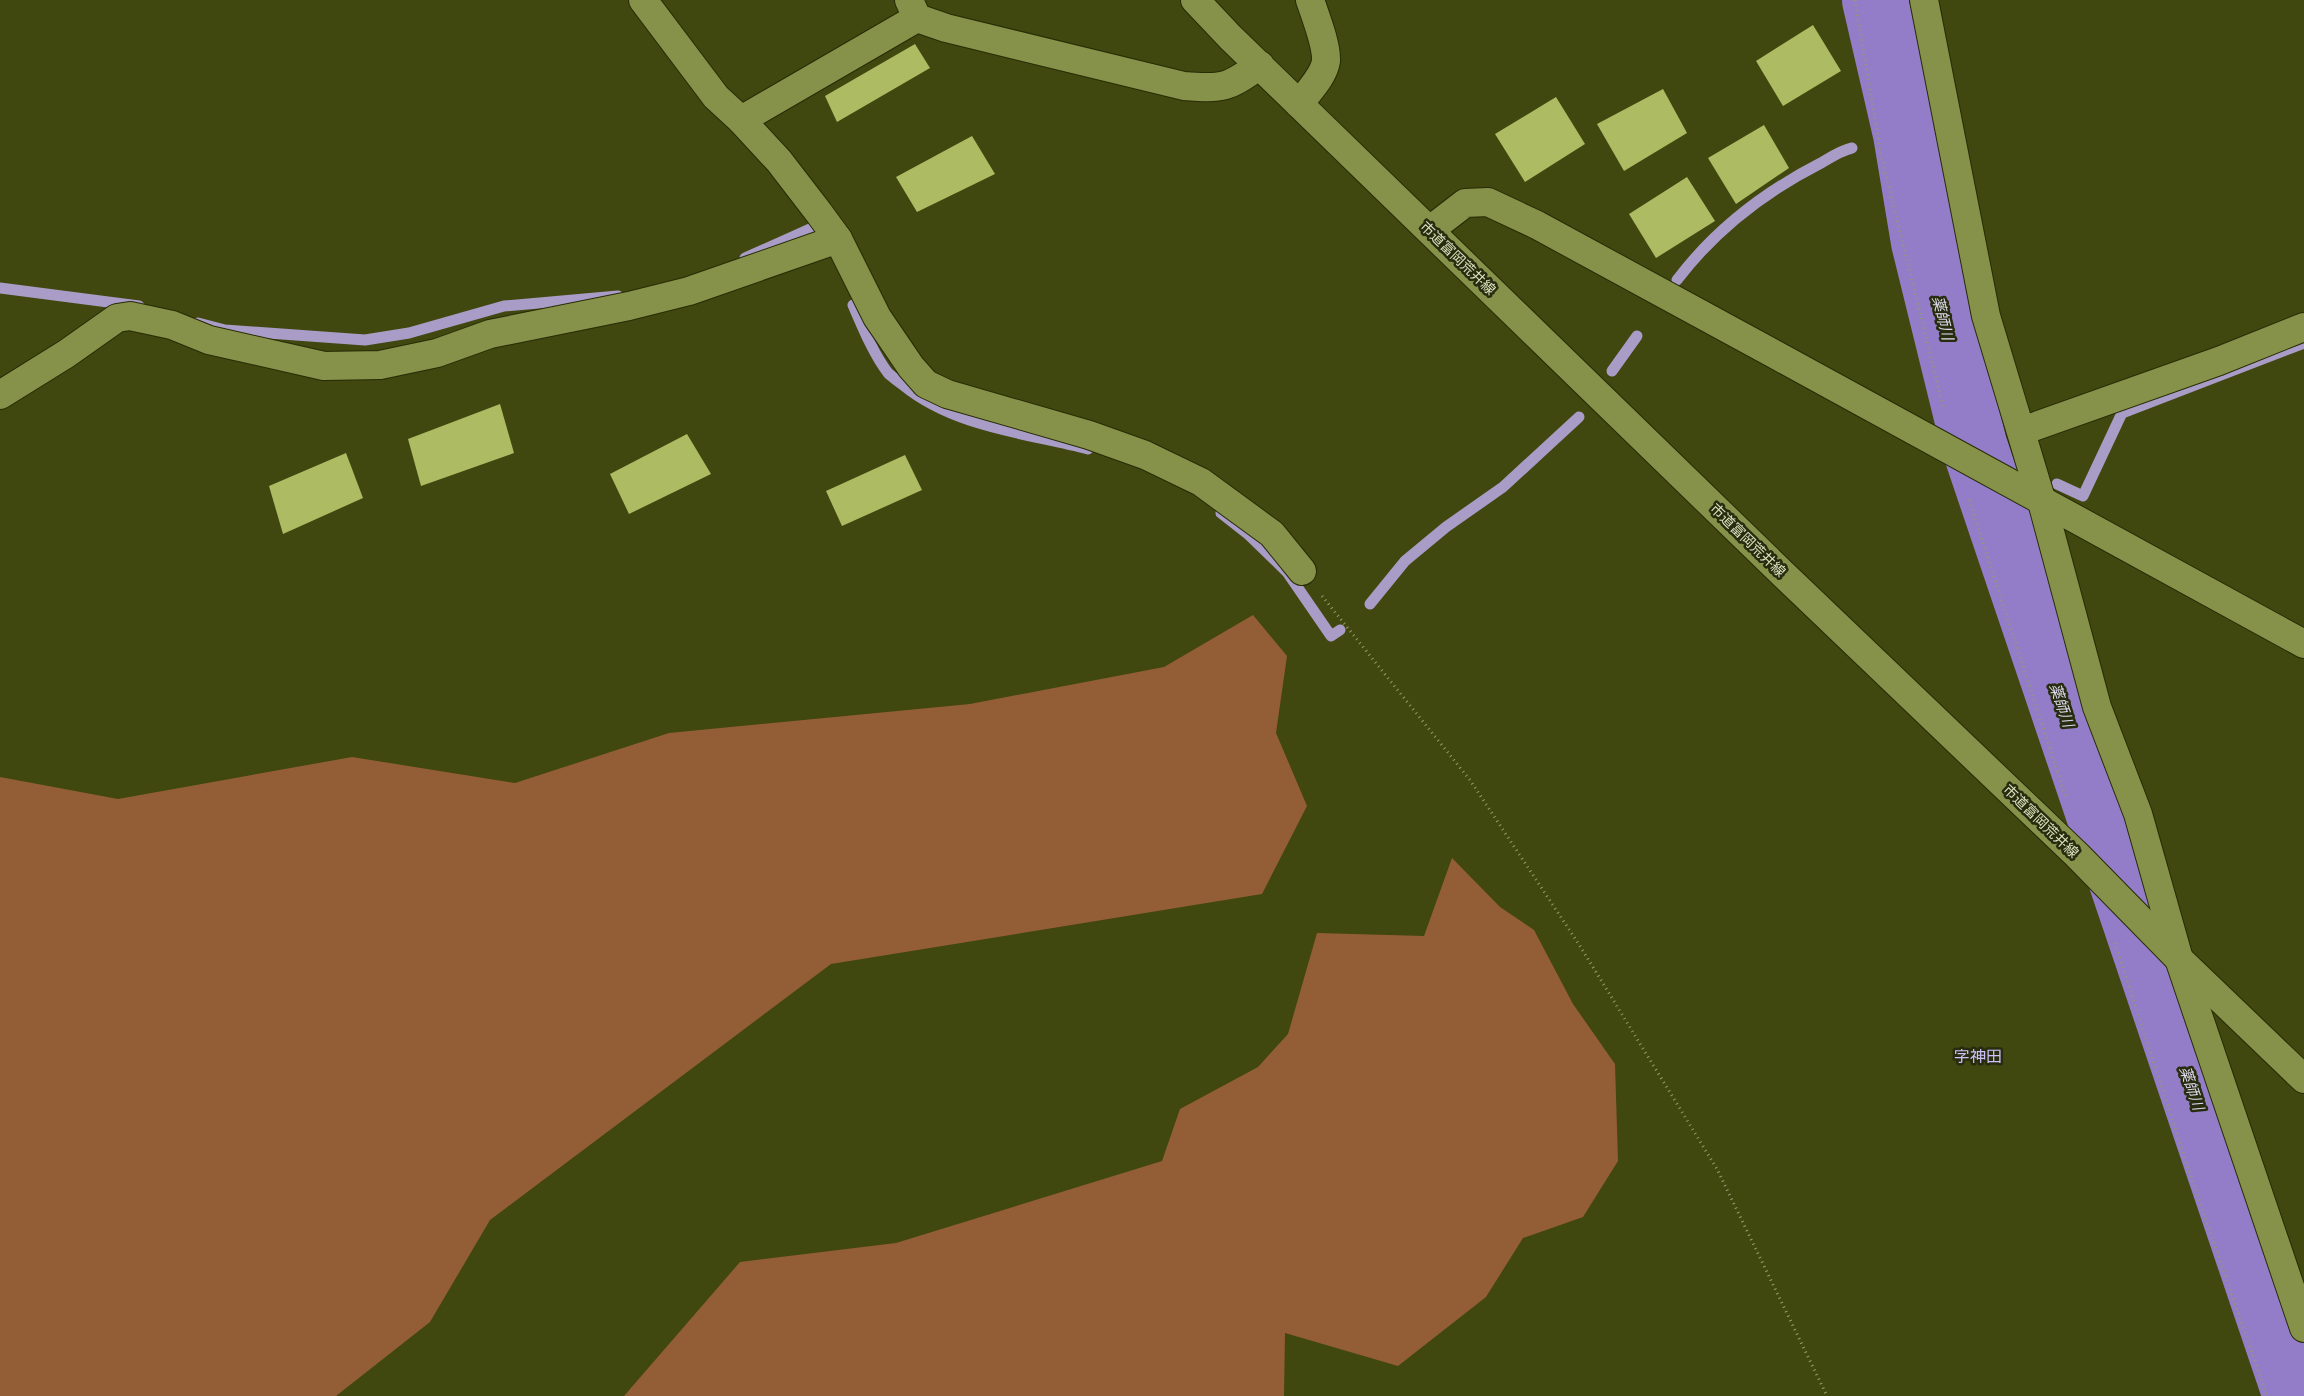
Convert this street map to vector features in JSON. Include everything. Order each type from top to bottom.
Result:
[{"type":"street","points":[[643,0],[716,97],[741,120],[779,162],[838,239],[877,317],[899,351],[926,384],[947,394],[1073,430],[1145,454],[1201,482],[1272,534],[1302,571]]},
{"type":"street","name":"市道富岡荒井線","points":[[1194,0],[1783,574],[2077,855],[2179,959],[2304,1079]]},
{"type":"street","points":[[1299,104],[1321,74],[1326,61],[1320,30],[1310,0]]},
{"type":"street","points":[[1924,0],[1986,316],[2022,431],[2097,707],[2138,814],[2179,959],[2304,1328]]},
{"type":"street","points":[[741,120],[913,9],[946,28],[1184,86],[1215,88],[1234,83],[1260,65]]},
{"type":"street","points":[[1430,230],[1465,203],[1488,202],[1537,226],[1768,350],[2304,644]]},
{"type":"street","points":[[0,395],[66,354],[117,318],[130,316],[172,325],[209,340],[324,366],[380,366],[437,353],[490,334],[630,306],[689,291],[838,239]]},
{"type":"street","points":[[2022,431],[2219,361],[2304,327]]},
{"type":"path","points":[[1855,0],[1881,155],[1954,453],[2064,788],[2077,855]]},
{"type":"path","points":[[1302,571],[1470,780],[1580,946],[1717,1170],[1827,1396]]},
{"type":"path","points":[[2112,935],[2187,1165],[2267,1396]]},
{"type":"shaded area","points":[[1253,615],[1287,656],[1276,733],[1307,806],[1262,894],[831,964],[490,1220],[430,1322],[336,1396],[0,1396],[0,777],[118,799],[352,757],[515,783],[669,733],[970,704],[1164,667]]},
{"type":"shaded area","points":[[1452,858],[1500,907],[1534,930],[1573,1004],[1615,1064],[1618,1161],[1583,1217],[1523,1238],[1486,1297],[1398,1366],[1285,1333],[1284,1396],[624,1396],[740,1262],[896,1243],[1162,1161],[1180,1109],[1258,1067],[1288,1034],[1317,933],[1424,936]]},
{"type":"building","points":[[1813,25],[1841,71],[1783,106],[1756,61]]},
{"type":"building","points":[[915,44],[930,68],[837,122],[825,96]]},
{"type":"building","points":[[1663,89],[1687,133],[1624,171],[1597,124]]},
{"type":"building","points":[[1556,97],[1585,144],[1525,182],[1495,134]]},
{"type":"building","points":[[1764,125],[1789,168],[1736,204],[1708,158]]},
{"type":"building","points":[[972,136],[995,174],[917,212],[896,177]]},
{"type":"building","points":[[1687,177],[1715,221],[1656,258],[1629,214]]},
{"type":"building","points":[[500,404],[514,453],[421,486],[408,439]]},
{"type":"building","points":[[687,434],[711,474],[629,514],[610,474]]},
{"type":"building","points":[[346,453],[363,498],[283,534],[269,486]]},
{"type":"building","points":[[905,455],[922,490],[842,526],[826,491]]},
{"type":"waterway","name":"薬師川","points":[[1875,0],[1906,134],[1924,242],[1974,445],[2296,1396]]},
{"type":"waterway","points":[[1890,137],[1906,134]]},
{"type":"waterway","points":[[1677,280],[1725,228],[1761,199],[1836,154],[1852,148]]},
{"type":"waterway","points":[[745,258],[810,229]]},
{"type":"waterway","points":[[0,288],[139,306]]},
{"type":"waterway","points":[[198,323],[225,330],[365,340],[409,333],[504,306],[618,296]]},
{"type":"waterway","points":[[853,305],[873,349],[888,373],[923,399],[945,410],[991,427],[1088,449]]},
{"type":"waterway","points":[[1612,371],[1637,336]]},
{"type":"waterway","points":[[2057,484],[2083,496],[2122,413],[2304,343]]},
{"type":"waterway","points":[[1370,604],[1405,561],[1446,527],[1503,487],[1579,417]]},
{"type":"waterway","points":[[1974,445],[1990,453]]},
{"type":"waterway","points":[[1221,513],[1249,535],[1287,572],[1331,636],[1340,630]]},
{"type":"district","name":"字神田","points":[[1978,1056]]}]
